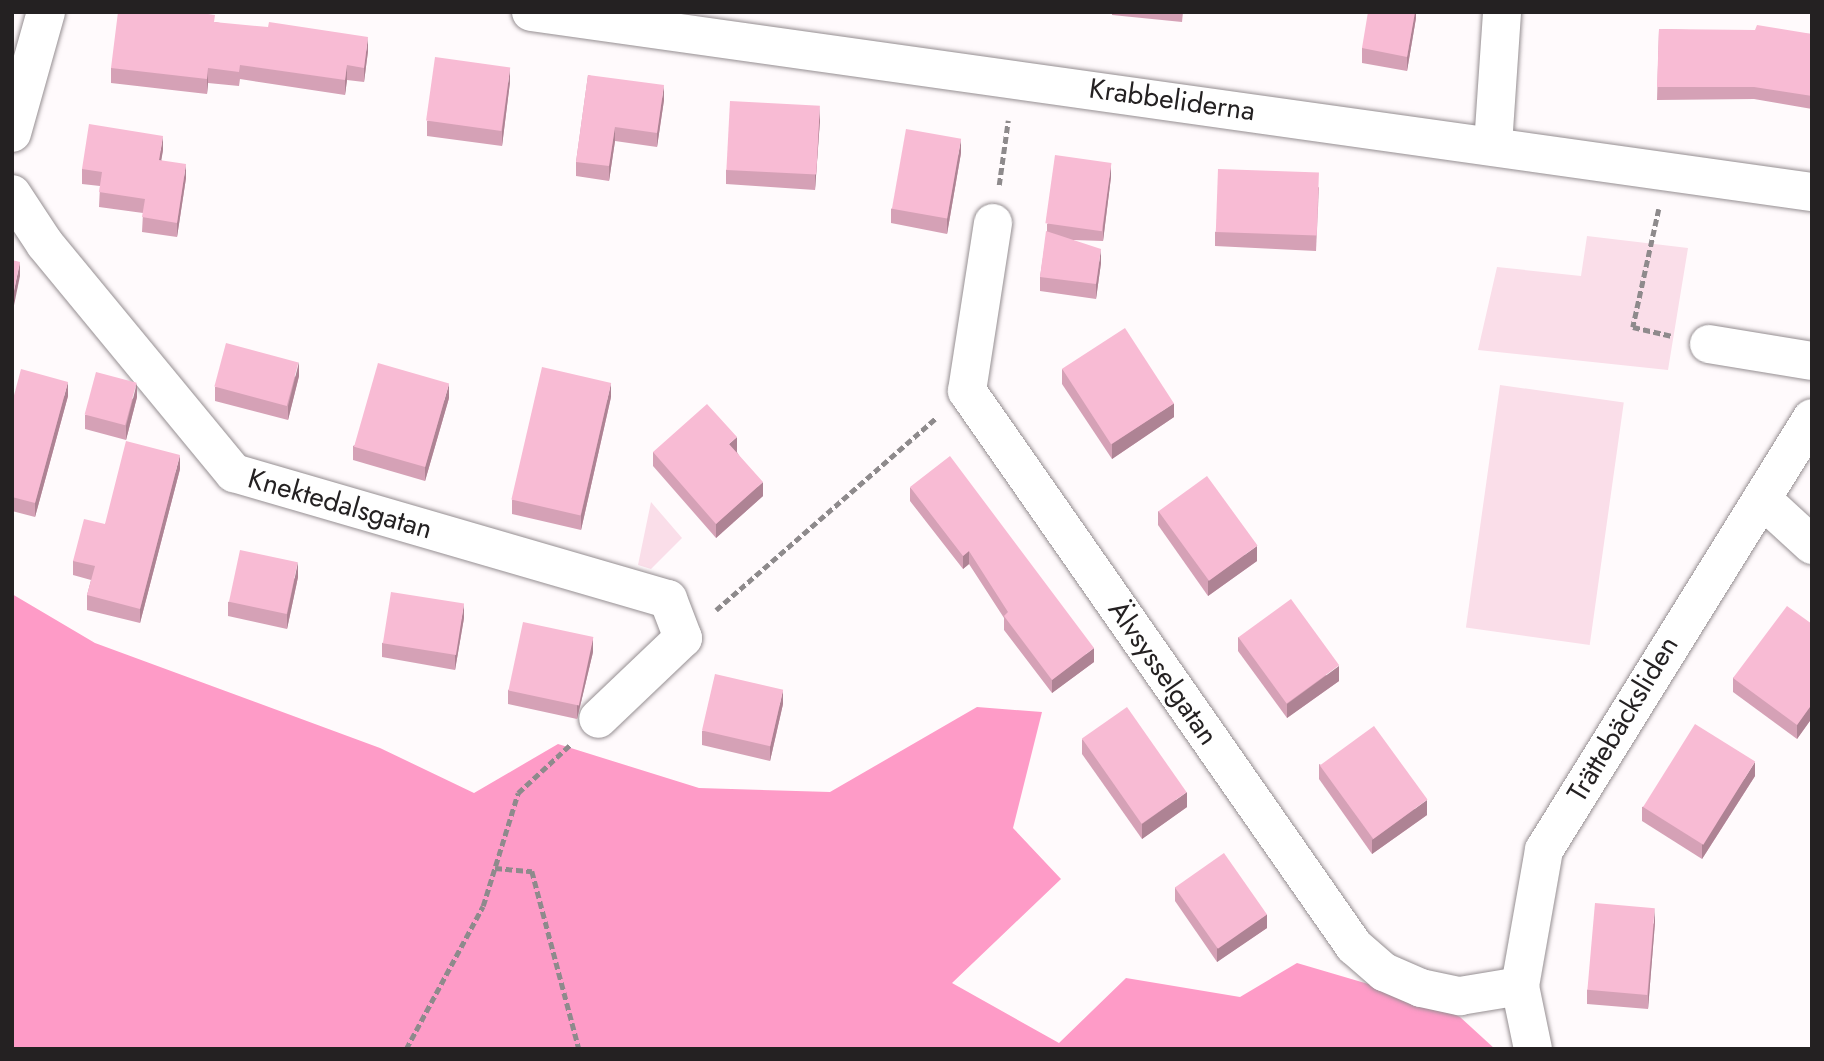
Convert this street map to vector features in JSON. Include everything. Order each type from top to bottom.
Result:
[{"type":"street","points":[[12,133],[46,12]]},
{"type":"street","name":"Krabbeliderna","points":[[531,12],[762,27],[1015,78],[1812,192]]},
{"type":"street","points":[[1493,145],[1502,12]]},
{"type":"street","name":"Knektedalsgatan","points":[[12,194],[45,244],[234,473],[668,599],[683,638]]},
{"type":"street","points":[[967,391],[993,223]]},
{"type":"street","points":[[1709,344],[1812,361]]},
{"type":"street","name":"Älvsysselgatan","points":[[967,391],[1354,946],[1384,972],[1421,988],[1460,996],[1520,986]]},
{"type":"street","name":"Trättebäcksliden","points":[[1533,1049],[1520,986],[1545,850],[1812,418]]},
{"type":"street","points":[[1762,499],[1812,545]]},
{"type":"street","points":[[598,719],[683,638]]},
{"type":"path","points":[[993,223],[1015,78]]},
{"type":"path","points":[[1668,171],[1633,327],[1709,344]]},
{"type":"path","points":[[683,638],[967,391]]},
{"type":"path","points":[[406,1049],[483,906],[518,793],[598,719]]},
{"type":"path","points":[[495,868],[532,871],[579,1049]]},
{"type":"path","points":[[486,1049],[514,1049]]},
{"type":"shaded area","points":[[1587,236],[1688,248],[1668,370],[1478,350],[1497,267],[1581,276]]},
{"type":"shaded area","points":[[1500,385],[1624,402],[1590,645],[1466,628]]},
{"type":"shaded area","points":[[651,502],[682,538],[651,569],[638,565]]},
{"type":"shaded area","points":[[12,594],[95,643],[380,748],[474,793],[558,744],[699,788],[830,792],[977,707],[1042,712],[1013,828],[1061,879],[952,983],[1059,1043],[1126,978],[1240,997],[1297,963],[1426,1001],[1460,1017],[1495,1049],[12,1049]]},
{"type":"building","points":[[118,12],[194,12],[215,15],[214,22],[268,27],[269,22],[368,37],[364,68],[347,65],[345,80],[240,65],[239,72],[208,68],[207,79],[111,68]]},
{"type":"building","points":[[1368,12],[1415,12],[1407,57],[1362,48]]},
{"type":"building","points":[[1757,25],[1812,34],[1812,96],[1754,87],[1657,87],[1659,29],[1755,30]]},
{"type":"building","points":[[435,57],[510,68],[501,131],[426,120]]},
{"type":"building","points":[[588,75],[664,85],[657,133],[615,127],[609,166],[576,162]]},
{"type":"building","points":[[730,101],[820,106],[816,175],[726,170]]},
{"type":"building","points":[[89,124],[163,136],[159,160],[186,164],[177,223],[142,217],[145,199],[99,192],[102,172],[82,169]]},
{"type":"building","points":[[906,129],[961,139],[947,218],[892,209]]},
{"type":"building","points":[[1055,155],[1111,163],[1102,231],[1045,223]]},
{"type":"building","points":[[1218,169],[1319,173],[1317,235],[1216,232]]},
{"type":"building","points":[[1046,231],[1101,249],[1096,284],[1040,277]]},
{"type":"building","points":[[12,260],[20,262],[12,300]]},
{"type":"building","points":[[1125,328],[1174,403],[1111,444],[1062,369]]},
{"type":"building","points":[[226,343],[298,362],[287,406],[214,386]]},
{"type":"building","points":[[378,363],[449,383],[425,467],[354,447]]},
{"type":"building","points":[[542,367],[611,383],[581,515],[511,500]]},
{"type":"building","points":[[21,369],[68,382],[35,503],[12,497],[12,403]]},
{"type":"building","points":[[96,372],[137,383],[125,425],[85,415]]},
{"type":"building","points":[[707,404],[737,437],[729,444],[763,482],[716,524],[653,452]]},
{"type":"building","points":[[126,441],[180,455],[140,609],[87,595],[95,566],[73,561],[84,519],[105,524]]},
{"type":"building","points":[[950,456],[1094,648],[1052,680],[1004,616],[1008,612],[969,551],[963,556],[910,487]]},
{"type":"building","points":[[1207,476],[1258,546],[1209,581],[1158,511]]},
{"type":"building","points":[[240,550],[298,562],[287,614],[229,602]]},
{"type":"building","points":[[391,592],[464,604],[456,655],[383,643]]},
{"type":"building","points":[[1291,599],[1339,665],[1287,704],[1238,637]]},
{"type":"building","points":[[1787,606],[1812,624],[1812,704],[1797,725],[1733,678]]},
{"type":"building","points":[[523,622],[593,637],[579,705],[508,690]]},
{"type":"building","points":[[715,674],[783,690],[770,746],[702,731]]},
{"type":"building","points":[[1127,707],[1187,792],[1142,824],[1082,739]]},
{"type":"building","points":[[1695,724],[1755,762],[1703,845],[1643,807]]},
{"type":"building","points":[[1374,726],[1427,800],[1373,839],[1320,765]]},
{"type":"building","points":[[1224,853],[1267,914],[1218,949],[1175,887]]},
{"type":"building","points":[[1595,903],[1655,908],[1647,995],[1587,990]]}]
